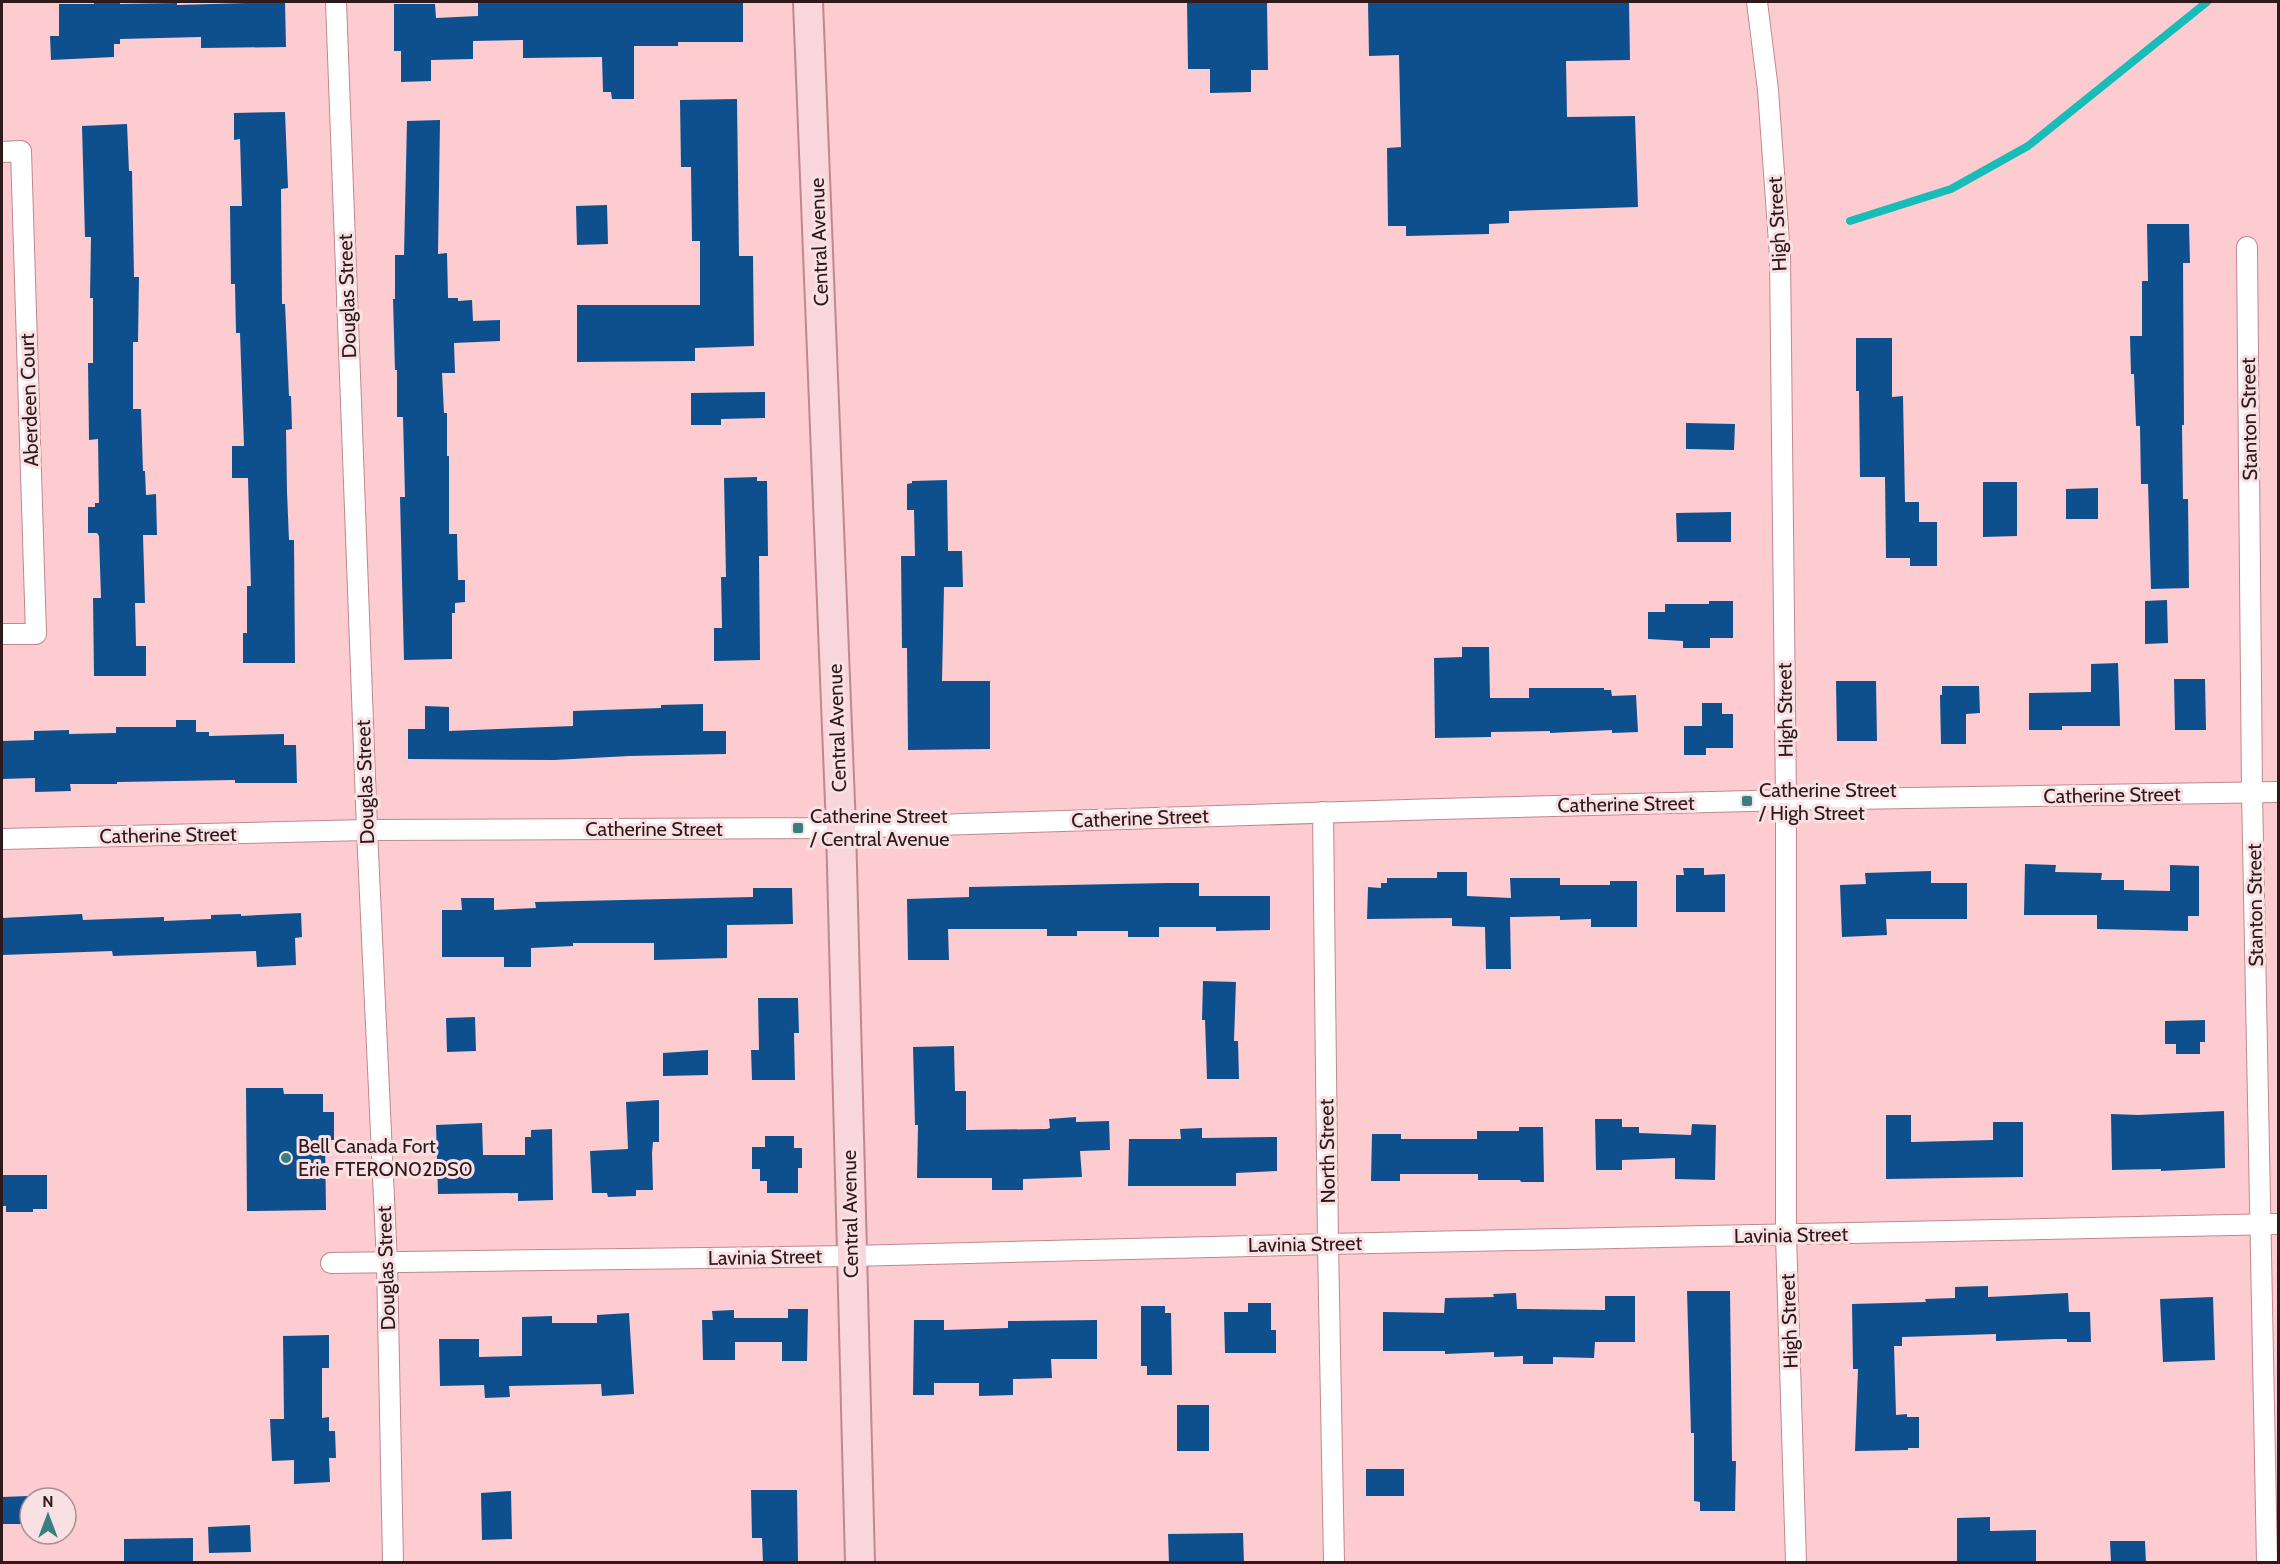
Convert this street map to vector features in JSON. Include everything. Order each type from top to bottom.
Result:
[{"type":"main road","name":"Central Avenue","points":[[808,2],[841,828],[860,1563]]},
{"type":"street","name":"Douglas Street","points":[[336,2],[367,830],[387,1263],[393,1563]]},
{"type":"street","name":"High Street","points":[[1757,2],[1768,90],[1780,256],[1786,800],[1786,1235],[1796,1563]]},
{"type":"street","name":"Aberdeen Court","points":[[2,152],[21,151],[36,634],[2,634]]},
{"type":"street","name":"Stanton Street","points":[[2247,247],[2252,792],[2270,1224],[2267,1563]]},
{"type":"street","name":"Catherine Street","points":[[2,839],[367,830],[841,828],[1786,800],[2278,792]]},
{"type":"street","name":"North Street","points":[[1323,812],[1334,1563]]},
{"type":"street","name":"Lavinia Street","points":[[331,1263],[851,1256],[2270,1224]]},
{"type":"building","points":[[94,2],[177,3],[177,5],[285,2],[286,47],[201,48],[201,37],[120,39],[120,44],[114,44],[114,57],[51,60],[50,36],[59,36],[59,4],[94,4]]},
{"type":"building","points":[[478,2],[743,2],[743,42],[678,42],[678,46],[634,46],[634,99],[612,99],[611,92],[603,92],[602,57],[523,58],[523,40],[473,41],[473,59],[431,60],[431,81],[401,82],[401,51],[394,51],[394,4],[435,4],[436,18],[478,16]]},
{"type":"building","points":[[1187,2],[1267,2],[1268,70],[1251,70],[1251,92],[1210,93],[1210,69],[1188,69]]},
{"type":"building","points":[[1368,2],[1629,2],[1630,60],[1566,61],[1567,117],[1635,116],[1638,207],[1509,211],[1509,223],[1489,224],[1489,234],[1406,236],[1406,226],[1388,226],[1387,148],[1401,147],[1399,55],[1369,56]]},
{"type":"building","points":[[737,99],[739,256],[753,256],[754,346],[695,348],[695,361],[577,362],[577,305],[700,305],[700,241],[692,241],[691,167],[681,167],[680,100]]},
{"type":"building","points":[[285,112],[288,188],[281,189],[282,304],[285,304],[289,396],[291,396],[292,429],[286,430],[289,540],[294,540],[295,663],[243,663],[243,633],[247,633],[247,586],[251,586],[248,478],[232,478],[232,446],[244,446],[240,333],[236,333],[235,284],[231,284],[230,206],[242,206],[240,139],[234,140],[234,113]]},
{"type":"building","points":[[440,120],[438,254],[447,253],[448,298],[458,298],[458,301],[472,300],[473,321],[500,320],[500,341],[454,343],[455,373],[442,373],[444,413],[447,413],[447,456],[449,456],[449,534],[457,534],[458,580],[465,580],[465,602],[455,603],[455,613],[452,613],[452,659],[404,660],[400,497],[405,497],[403,417],[397,417],[397,370],[395,370],[393,299],[395,299],[395,255],[404,255],[407,121]]},
{"type":"building","points":[[127,124],[129,171],[132,171],[134,277],[139,277],[138,342],[133,342],[133,409],[141,409],[146,495],[156,494],[157,535],[143,535],[145,603],[135,603],[136,646],[146,646],[146,676],[94,676],[93,598],[101,598],[99,536],[97,533],[88,533],[88,507],[95,507],[95,503],[99,503],[98,439],[89,440],[88,363],[93,363],[93,298],[90,298],[91,237],[85,237],[82,126]]},
{"type":"building","points":[[607,205],[608,244],[577,245],[576,206]]},
{"type":"building","points":[[2147,224],[2189,224],[2190,263],[2183,263],[2184,425],[2182,425],[2183,499],[2188,499],[2189,588],[2151,589],[2148,484],[2141,484],[2140,426],[2136,426],[2130,336],[2142,336],[2142,281],[2148,281]]},
{"type":"building","points":[[1856,338],[1892,338],[1892,397],[1903,396],[1905,502],[1919,502],[1919,522],[1937,522],[1937,566],[1910,566],[1910,558],[1886,558],[1885,477],[1860,477]]},
{"type":"building","points":[[765,392],[765,418],[721,419],[721,425],[691,425],[691,393]]},
{"type":"building","points":[[1686,423],[1735,424],[1734,450],[1686,449]]},
{"type":"building","points":[[757,477],[757,481],[767,481],[768,556],[759,556],[760,660],[714,661],[714,628],[722,628],[721,577],[726,577],[724,478]]},
{"type":"building","points":[[947,480],[948,551],[962,551],[963,587],[944,587],[942,681],[990,681],[990,749],[908,750],[907,648],[902,648],[901,556],[915,556],[914,510],[907,510],[907,484],[912,481]]},
{"type":"building","points":[[1983,482],[2017,482],[2017,536],[1983,537]]},
{"type":"building","points":[[2098,488],[2098,519],[2066,519],[2066,489]]},
{"type":"building","points":[[1731,512],[1731,542],[1677,542],[1676,513]]},
{"type":"building","points":[[2167,600],[2168,643],[2145,644],[2145,601]]},
{"type":"building","points":[[1709,601],[1733,601],[1733,638],[1710,638],[1710,648],[1683,648],[1683,641],[1648,639],[1648,612],[1665,612],[1665,604],[1709,604]]},
{"type":"building","points":[[1462,647],[1489,647],[1490,698],[1529,698],[1529,688],[1604,688],[1604,690],[1611,690],[1612,696],[1636,695],[1638,732],[1612,733],[1612,730],[1550,733],[1550,731],[1491,732],[1491,737],[1435,738],[1434,658],[1462,657]]},
{"type":"building","points":[[2118,663],[2120,726],[2062,726],[2062,730],[2029,730],[2029,693],[2091,692],[2091,664]]},
{"type":"building","points":[[2174,679],[2205,679],[2206,730],[2175,730]]},
{"type":"building","points":[[1836,681],[1876,681],[1877,741],[1837,741]]},
{"type":"building","points":[[1942,686],[1979,686],[1980,713],[1966,714],[1966,744],[1941,744],[1940,695],[1942,695]]},
{"type":"building","points":[[1702,703],[1722,703],[1722,714],[1733,714],[1733,748],[1706,748],[1706,755],[1684,755],[1684,726],[1702,726]]},
{"type":"building","points":[[703,704],[703,731],[726,731],[726,754],[554,760],[408,759],[408,729],[425,729],[425,706],[449,707],[449,731],[573,726],[573,711]]},
{"type":"building","points":[[176,720],[196,720],[196,732],[209,732],[209,736],[284,734],[284,745],[296,745],[297,783],[235,783],[235,780],[117,782],[117,784],[70,784],[71,791],[35,792],[35,778],[2,779],[2,741],[34,740],[34,731],[69,730],[69,734],[116,733],[116,727],[176,727]]},
{"type":"building","points":[[2025,864],[2056,865],[2055,872],[2102,873],[2101,880],[2124,880],[2124,890],[2170,891],[2170,865],[2199,866],[2199,916],[2188,916],[2188,931],[2097,929],[2097,915],[2024,915]]},
{"type":"building","points":[[1683,868],[1704,868],[1704,875],[1725,874],[1725,912],[1676,912],[1676,875],[1684,875]]},
{"type":"building","points":[[1931,871],[1931,883],[1967,883],[1967,919],[1886,919],[1887,935],[1842,937],[1840,885],[1866,884],[1865,873]]},
{"type":"building","points":[[1437,872],[1467,872],[1467,896],[1511,898],[1510,878],[1560,878],[1560,885],[1610,885],[1610,881],[1637,881],[1637,927],[1591,927],[1591,919],[1560,920],[1560,916],[1510,917],[1511,969],[1486,969],[1485,927],[1452,926],[1452,918],[1367,919],[1368,887],[1381,888],[1381,883],[1387,883],[1387,878],[1437,878]]},
{"type":"building","points":[[1199,883],[1199,896],[1270,896],[1270,930],[1216,931],[1216,927],[1159,927],[1159,937],[1128,937],[1128,931],[1077,931],[1077,936],[1047,936],[1047,929],[948,929],[949,960],[908,960],[907,899],[969,897],[969,887]]},
{"type":"building","points":[[753,888],[792,888],[793,924],[727,925],[727,958],[654,960],[654,943],[573,943],[573,946],[531,948],[531,967],[504,967],[504,957],[442,957],[442,910],[462,910],[461,898],[494,898],[494,910],[536,908],[535,902],[753,897]]},
{"type":"building","points":[[301,913],[302,937],[295,938],[296,965],[257,967],[256,951],[113,956],[112,951],[2,955],[2,918],[82,914],[83,920],[164,917],[164,921],[211,919],[211,915]]},
{"type":"building","points":[[1203,981],[1236,982],[1234,1041],[1238,1041],[1239,1079],[1207,1079],[1205,1020],[1202,1020]]},
{"type":"building","points":[[758,998],[798,998],[799,1033],[794,1033],[795,1080],[752,1080],[751,1050],[759,1050]]},
{"type":"building","points":[[475,1017],[476,1051],[447,1052],[446,1018]]},
{"type":"building","points":[[2205,1020],[2205,1042],[2200,1042],[2200,1054],[2176,1054],[2176,1044],[2165,1044],[2165,1021]]},
{"type":"building","points":[[954,1046],[955,1091],[966,1091],[966,1130],[1047,1129],[1050,1128],[1049,1119],[1076,1117],[1076,1122],[1109,1121],[1110,1150],[1080,1151],[1082,1177],[1023,1179],[1023,1190],[992,1190],[992,1178],[917,1178],[918,1125],[915,1125],[913,1047]]},
{"type":"building","points":[[708,1050],[708,1075],[663,1076],[663,1053]]},
{"type":"building","name":"Bell Canada Fort Erie FTERON02DS0","points":[[246,1088],[283,1088],[284,1094],[323,1094],[323,1112],[334,1112],[334,1140],[325,1140],[326,1210],[247,1211]]},
{"type":"building","points":[[659,1100],[659,1142],[653,1142],[652,1153],[653,1190],[636,1190],[636,1196],[608,1197],[607,1193],[592,1193],[590,1151],[628,1149],[626,1102]]},
{"type":"building","points":[[2224,1111],[2225,1168],[2161,1171],[2161,1169],[2112,1170],[2111,1114]]},
{"type":"building","points":[[1886,1115],[1911,1115],[1911,1142],[1993,1140],[1993,1122],[2023,1122],[2023,1177],[1886,1179]]},
{"type":"building","points":[[1595,1119],[1622,1119],[1622,1127],[1639,1127],[1639,1133],[1691,1135],[1692,1124],[1716,1125],[1715,1180],[1675,1179],[1675,1158],[1622,1160],[1622,1170],[1596,1170]]},
{"type":"building","points":[[482,1123],[483,1155],[525,1155],[525,1137],[531,1137],[531,1130],[552,1129],[553,1200],[518,1201],[518,1193],[438,1194],[436,1125]]},
{"type":"building","points":[[1519,1127],[1543,1127],[1544,1182],[1478,1180],[1478,1174],[1400,1174],[1400,1181],[1371,1181],[1372,1134],[1401,1134],[1401,1139],[1477,1139],[1477,1131],[1519,1131]]},
{"type":"building","points":[[1202,1128],[1202,1138],[1277,1137],[1277,1171],[1236,1173],[1236,1186],[1128,1186],[1129,1139],[1181,1139],[1180,1129]]},
{"type":"building","points":[[765,1136],[794,1136],[794,1148],[802,1148],[802,1168],[798,1168],[798,1193],[767,1193],[767,1181],[760,1181],[760,1169],[752,1169],[752,1147],[765,1147]]},
{"type":"building","points":[[2,1175],[47,1175],[47,1209],[33,1209],[33,1212],[6,1212],[6,1206],[2,1206]]},
{"type":"building","points":[[1988,1286],[1988,1297],[2068,1293],[2069,1312],[2090,1312],[2091,1342],[2067,1342],[2067,1339],[1996,1341],[1996,1334],[1902,1337],[1902,1346],[1894,1346],[1896,1415],[1907,1414],[1907,1417],[1919,1417],[1919,1448],[1855,1451],[1858,1369],[1853,1369],[1852,1304],[1926,1302],[1925,1299],[1955,1298],[1955,1287]]},
{"type":"building","points":[[1687,1291],[1730,1291],[1732,1461],[1736,1461],[1735,1511],[1700,1511],[1700,1502],[1694,1501],[1694,1433],[1691,1433]]},
{"type":"building","points":[[1516,1293],[1517,1309],[1605,1310],[1605,1296],[1635,1296],[1635,1342],[1595,1342],[1594,1358],[1553,1357],[1553,1364],[1523,1364],[1523,1356],[1494,1357],[1494,1352],[1445,1354],[1445,1351],[1383,1351],[1383,1312],[1444,1313],[1445,1298],[1494,1297],[1493,1294]]},
{"type":"building","points":[[2213,1297],[2215,1360],[2163,1362],[2160,1299]]},
{"type":"building","points":[[1248,1303],[1271,1303],[1271,1330],[1276,1330],[1276,1353],[1225,1353],[1224,1312],[1248,1312]]},
{"type":"building","points":[[1141,1306],[1165,1306],[1165,1313],[1171,1313],[1172,1375],[1147,1375],[1147,1366],[1141,1366]]},
{"type":"building","points":[[788,1309],[808,1309],[807,1361],[782,1361],[782,1342],[735,1342],[735,1360],[703,1360],[702,1320],[713,1320],[712,1311],[734,1310],[734,1318],[788,1318]]},
{"type":"building","points":[[629,1313],[634,1394],[602,1396],[601,1384],[509,1386],[510,1397],[485,1398],[484,1385],[440,1386],[439,1339],[479,1339],[479,1357],[522,1356],[522,1317],[552,1316],[552,1323],[597,1323],[597,1315]]},
{"type":"building","points":[[914,1320],[944,1320],[944,1330],[1008,1328],[1008,1321],[1097,1320],[1097,1359],[1051,1359],[1052,1378],[1013,1379],[1013,1395],[979,1396],[979,1383],[934,1383],[934,1395],[913,1395]]},
{"type":"building","points":[[329,1335],[329,1368],[322,1368],[322,1418],[329,1417],[329,1431],[335,1431],[336,1458],[329,1458],[330,1482],[294,1484],[294,1460],[272,1461],[270,1419],[284,1419],[283,1336]]},
{"type":"building","points":[[1177,1405],[1209,1405],[1209,1451],[1177,1451]]},
{"type":"building","points":[[1366,1469],[1404,1469],[1404,1496],[1366,1496]]},
{"type":"building","points":[[751,1490],[797,1490],[798,1563],[763,1563],[762,1538],[752,1538]]},
{"type":"building","points":[[511,1491],[512,1539],[482,1540],[481,1493]]},
{"type":"building","points":[[18,1496],[18,1524],[2,1524],[2,1497]]},
{"type":"building","points":[[1990,1517],[1990,1531],[2036,1530],[2036,1563],[1957,1563],[1957,1518]]},
{"type":"building","points":[[250,1525],[251,1552],[209,1553],[208,1527]]},
{"type":"building","points":[[1243,1533],[1244,1563],[1169,1563],[1168,1534]]},
{"type":"building","points":[[193,1538],[193,1563],[124,1563],[124,1539]]},
{"type":"building","points":[[2110,1541],[2145,1541],[2146,1563],[2111,1563]]},
{"type":"waterway","points":[[1850,221],[1951,189],[2028,146],[2207,2]]},
{"type":"place","name":"Catherine Street / High Street","points":[[1747,801]]},
{"type":"place","name":"Catherine Street / Central Avenue","points":[[798,828]]},
{"type":"place","name":"Bell Canada Fort Erie FTERON02DS0","points":[[286,1158]]}]
